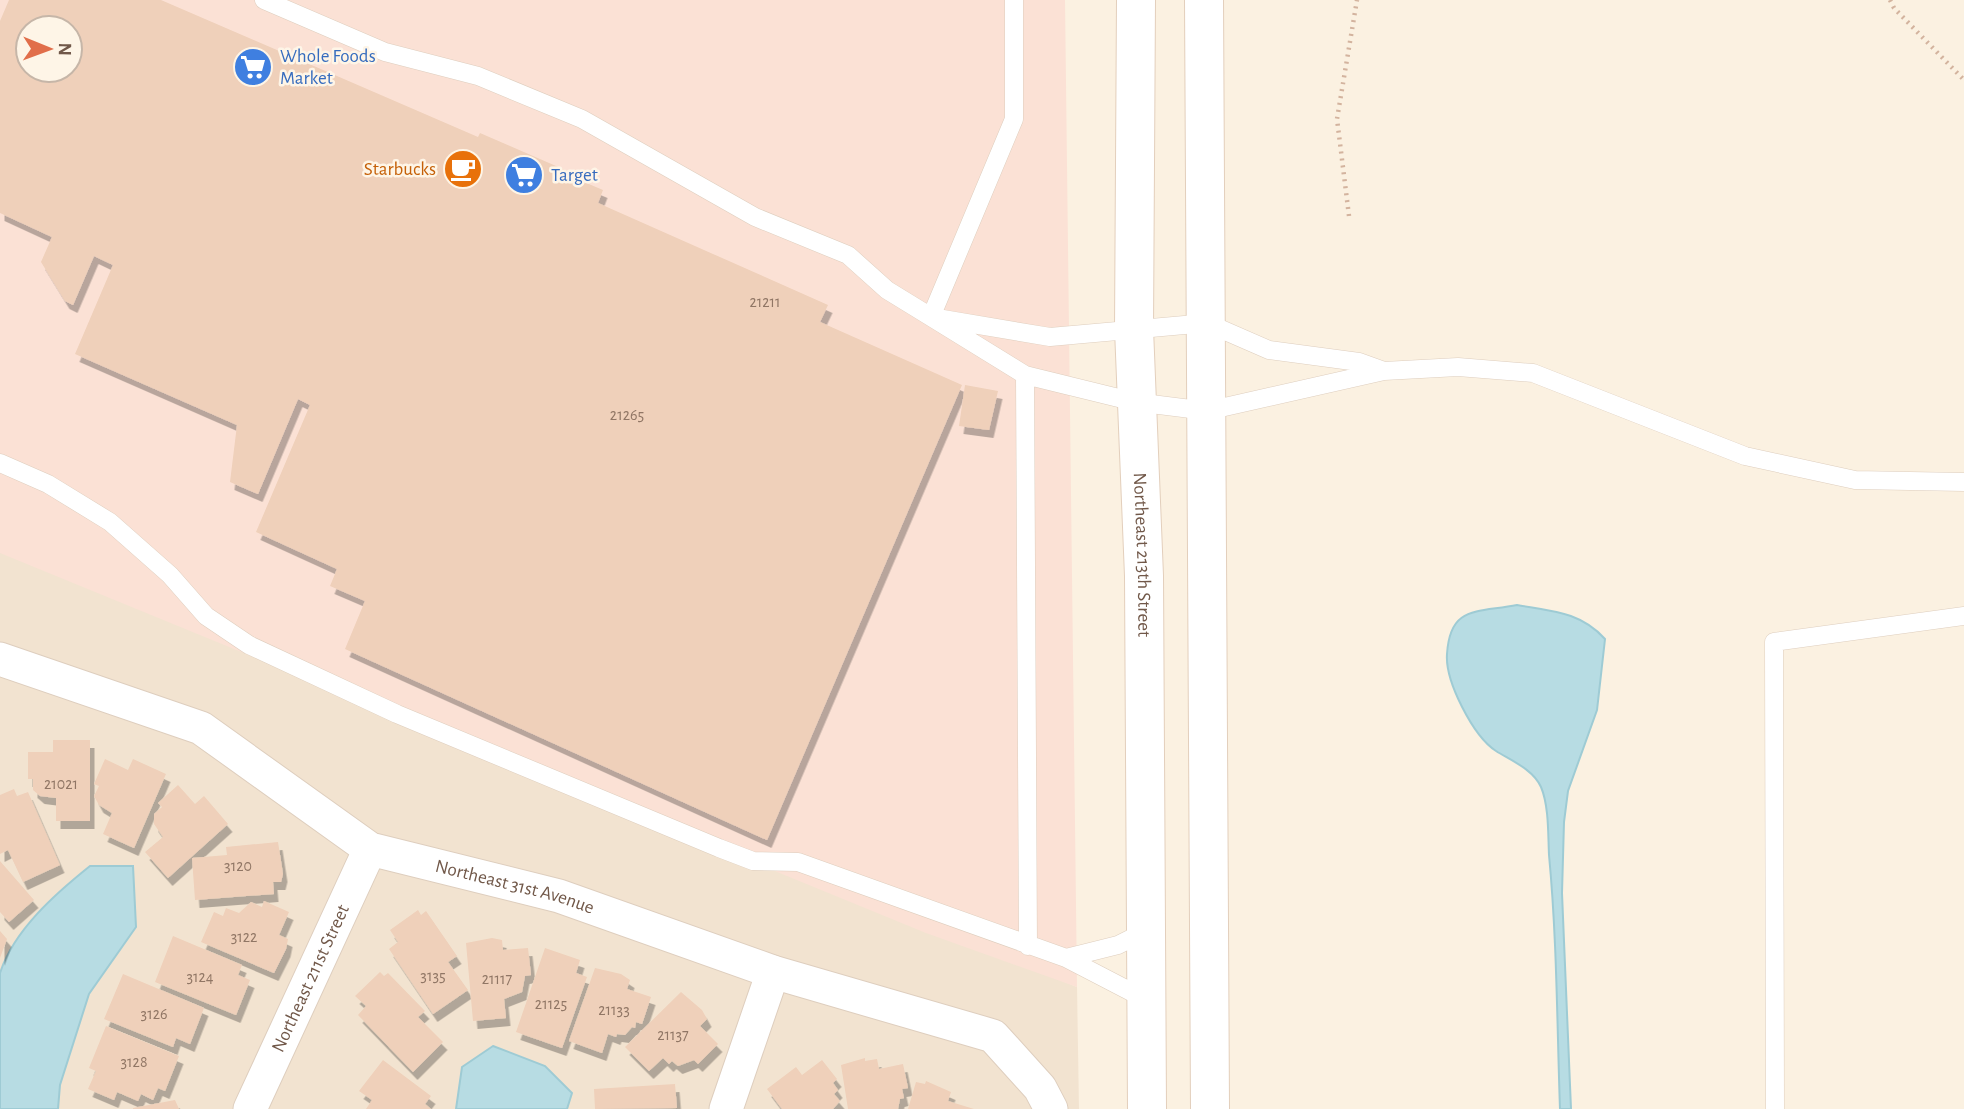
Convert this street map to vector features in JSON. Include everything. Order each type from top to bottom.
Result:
[{"type":"street","name":"Northeast 213th Street","points":[[1136,0],[1134,329],[1144,576],[1147,1109]]},
{"type":"street","points":[[1204,0],[1210,1109]]},
{"type":"street","name":"Northeast 31st Avenue","points":[[0,659],[201,729],[370,849],[559,896],[773,972],[993,1037],[1046,1098]]},
{"type":"street","name":"Northeast 211st Street","points":[[250,1109],[370,849]]},
{"type":"street","points":[[726,1109],[773,972]]},
{"type":"lane","points":[[264,0],[385,51],[478,76],[582,120],[755,218],[848,255],[887,290],[1025,375],[1135,402],[1207,411],[1384,371],[1458,368],[1533,373],[1745,456],[1855,480],[1964,482]]},
{"type":"lane","points":[[931,317],[1014,119],[1014,0]]},
{"type":"lane","points":[[931,317],[1050,337],[1207,323],[1269,350],[1359,362],[1384,371]]},
{"type":"lane","points":[[1025,375],[1028,946]]},
{"type":"lane","points":[[0,463],[48,484],[110,522],[170,575],[206,615],[249,645],[397,714],[719,848],[753,861],[799,862],[1066,958],[1145,999]]},
{"type":"lane","points":[[1775,1109],[1774,642],[1964,615]]},
{"type":"lane","points":[[1066,958],[1118,945],[1144,932]]},
{"type":"path","points":[[1349,216],[1337,119],[1357,0]]},
{"type":"path","points":[[1891,0],[1894,8],[1964,80]]},
{"type":"shaded area","points":[[0,0],[1065,0],[1077,987],[926,933],[0,553]]},
{"type":"shaded area","points":[[0,551],[1077,987],[1079,1109],[0,1109]]},
{"type":"water","points":[[1517,605],[1554,611],[1576,618],[1605,639],[1597,710],[1568,791],[1564,822],[1562,893],[1571,1109],[1560,1109],[1554,918],[1544,795],[1533,775],[1496,751],[1478,733],[1462,707],[1448,665],[1449,638],[1460,619],[1478,611]]},
{"type":"water","points":[[90,866],[133,866],[136,927],[89,994],[60,1085],[58,1109],[0,1109],[0,973],[6,957],[25,928],[63,888]]},
{"type":"water","points":[[493,1046],[545,1066],[572,1093],[567,1109],[456,1109],[462,1067]]},
{"type":"building","points":[[9,0],[161,0],[478,137],[480,133],[579,176],[577,179],[603,190],[598,203],[828,305],[820,322],[962,385],[767,840],[345,649],[365,601],[330,586],[337,569],[256,532],[310,405],[298,399],[258,494],[230,482],[237,425],[75,354],[113,265],[94,256],[73,305],[65,301],[41,262],[52,237],[0,213],[0,21]]},
{"type":"building","points":[[965,385],[998,391],[989,430],[959,426]]},
{"type":"building","points":[[53,740],[90,740],[90,821],[56,821],[56,798],[40,796],[33,790],[33,779],[28,779],[28,752],[53,752]]},
{"type":"building","points":[[105,759],[128,770],[133,759],[166,774],[134,848],[103,834],[112,813],[99,805],[94,796],[99,786],[94,784]]},
{"type":"building","points":[[178,785],[195,804],[204,796],[228,824],[168,878],[145,852],[163,837],[154,824],[154,814],[162,807],[158,803]]},
{"type":"building","points":[[14,789],[17,796],[28,792],[60,865],[23,882],[8,850],[0,854],[0,795]]},
{"type":"building","points":[[278,842],[283,874],[281,882],[273,882],[274,894],[195,900],[192,858],[227,855],[226,847]]},
{"type":"building","points":[[0,861],[34,900],[9,922],[0,912]]},
{"type":"building","points":[[264,901],[289,912],[279,935],[288,939],[286,949],[274,973],[201,942],[214,912],[223,916],[226,908],[239,913],[251,902],[262,907]]},
{"type":"building","points":[[418,910],[421,915],[426,911],[457,956],[448,962],[468,990],[433,1014],[389,949],[398,942],[390,930]]},
{"type":"building","points":[[0,931],[7,939],[0,958]]},
{"type":"building","points":[[173,936],[242,965],[238,975],[250,980],[236,1015],[155,982]]},
{"type":"building","points":[[492,938],[502,940],[503,950],[528,948],[531,975],[525,976],[522,992],[504,999],[506,1018],[473,1021],[466,943]]},
{"type":"building","points":[[545,948],[580,960],[576,973],[587,977],[562,1048],[516,1032]]},
{"type":"building","points":[[595,968],[621,974],[630,980],[627,989],[651,997],[642,1024],[636,1022],[635,1028],[632,1027],[625,1035],[617,1034],[616,1037],[608,1034],[602,1053],[569,1041]]},
{"type":"building","points":[[380,972],[384,976],[388,973],[425,1011],[418,1017],[443,1042],[413,1072],[358,1015],[366,1006],[355,996]]},
{"type":"building","points":[[123,974],[204,1008],[190,1044],[176,1038],[173,1047],[104,1019]]},
{"type":"building","points":[[681,992],[702,1010],[707,1019],[700,1026],[718,1044],[698,1064],[694,1060],[678,1066],[672,1061],[669,1064],[663,1058],[649,1071],[625,1047]]},
{"type":"building","points":[[106,1026],[179,1056],[165,1091],[158,1088],[153,1100],[141,1094],[138,1101],[117,1092],[114,1100],[88,1089],[96,1071],[89,1068]]},
{"type":"building","points":[[865,1058],[865,1061],[877,1059],[879,1069],[903,1064],[908,1088],[902,1089],[904,1098],[900,1099],[898,1109],[848,1109],[841,1065]]},
{"type":"building","points":[[383,1060],[431,1096],[425,1104],[431,1109],[366,1109],[372,1100],[359,1091]]},
{"type":"building","points":[[822,1060],[837,1079],[833,1083],[838,1090],[834,1094],[840,1101],[833,1109],[782,1109],[767,1089],[796,1067],[802,1075]]},
{"type":"building","points":[[926,1081],[951,1092],[948,1101],[974,1109],[908,1109],[916,1082],[925,1084]]},
{"type":"building","points":[[675,1084],[677,1108],[595,1109],[594,1089]]},
{"type":"building","points":[[175,1100],[179,1109],[133,1109],[133,1108]]},
{"type":"place","name":"Whole Foods Market","points":[[253,67]]},
{"type":"place","name":"Starbucks","points":[[463,169]]},
{"type":"place","name":"Target","points":[[524,175]]}]
